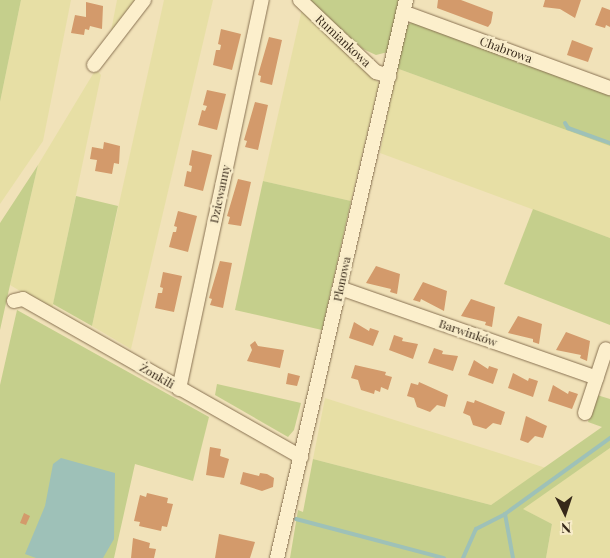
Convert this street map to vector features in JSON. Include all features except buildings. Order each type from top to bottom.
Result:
[{"type":"street","points":[[94,65],[144,0]]},
{"type":"street","name":"Dziewanny","points":[[179,389],[262,0]]},
{"type":"street","name":"Rumiankowa","points":[[300,0],[376,72],[389,76]]},
{"type":"street","name":"Plonowa","points":[[277,558],[404,6]]},
{"type":"street","name":"Chabrowa","points":[[404,6],[610,88]]},
{"type":"street","name":"Barwinków","points":[[340,288],[597,378]]},
{"type":"street","name":"Żonkili","points":[[14,301],[23,299],[301,457]]},
{"type":"street","points":[[585,413],[606,348]]},
{"type":"shaded area","points":[[21,0],[71,0],[43,141],[0,204],[0,102]]},
{"type":"shaded area","points":[[117,0],[137,0],[111,31]]},
{"type":"shaded area","points":[[164,0],[213,0],[131,349],[92,326]]},
{"type":"shaded area","points":[[302,9],[379,83],[351,201],[263,181]]},
{"type":"shaded area","points":[[396,68],[610,146],[610,238],[380,153]]},
{"type":"shaded area","points":[[96,69],[101,75],[52,310],[10,285],[38,165]]},
{"type":"shaded area","points":[[325,398],[546,468],[491,505],[313,459]]},
{"type":"shaded area","points":[[610,448],[610,558],[546,558],[552,524],[522,509]]},
{"type":"green space","points":[[0,0],[21,0],[0,102]]},
{"type":"green space","points":[[306,0],[399,0],[388,52],[376,55],[363,49]]},
{"type":"green space","points":[[415,21],[610,93],[610,146],[396,68],[405,26]]},
{"type":"green space","points":[[38,165],[10,285],[0,330],[0,223]]},
{"type":"green space","points":[[263,181],[351,201],[322,330],[235,310]]},
{"type":"green space","points":[[76,196],[118,206],[92,326],[53,304]]},
{"type":"green space","points":[[533,209],[610,238],[610,325],[504,284]]},
{"type":"green space","points":[[17,310],[209,417],[193,481],[135,464],[114,558],[0,558],[0,385]]},
{"type":"green space","points":[[217,384],[301,403],[294,430],[288,437],[215,395]]},
{"type":"green space","points":[[597,395],[610,399],[610,448],[523,509],[552,524],[546,558],[290,558],[298,510],[303,512],[313,459],[491,505],[602,427],[588,422]]},
{"type":"water","points":[[61,458],[115,473],[114,539],[103,558],[36,558],[25,554],[45,506],[53,464]]},
{"type":"waterway","points":[[565,123],[568,128],[610,143]]},
{"type":"waterway","points":[[463,558],[476,529],[505,514],[610,438]]},
{"type":"waterway","points":[[505,514],[513,558]]},
{"type":"waterway","points":[[296,519],[444,558]]}]
